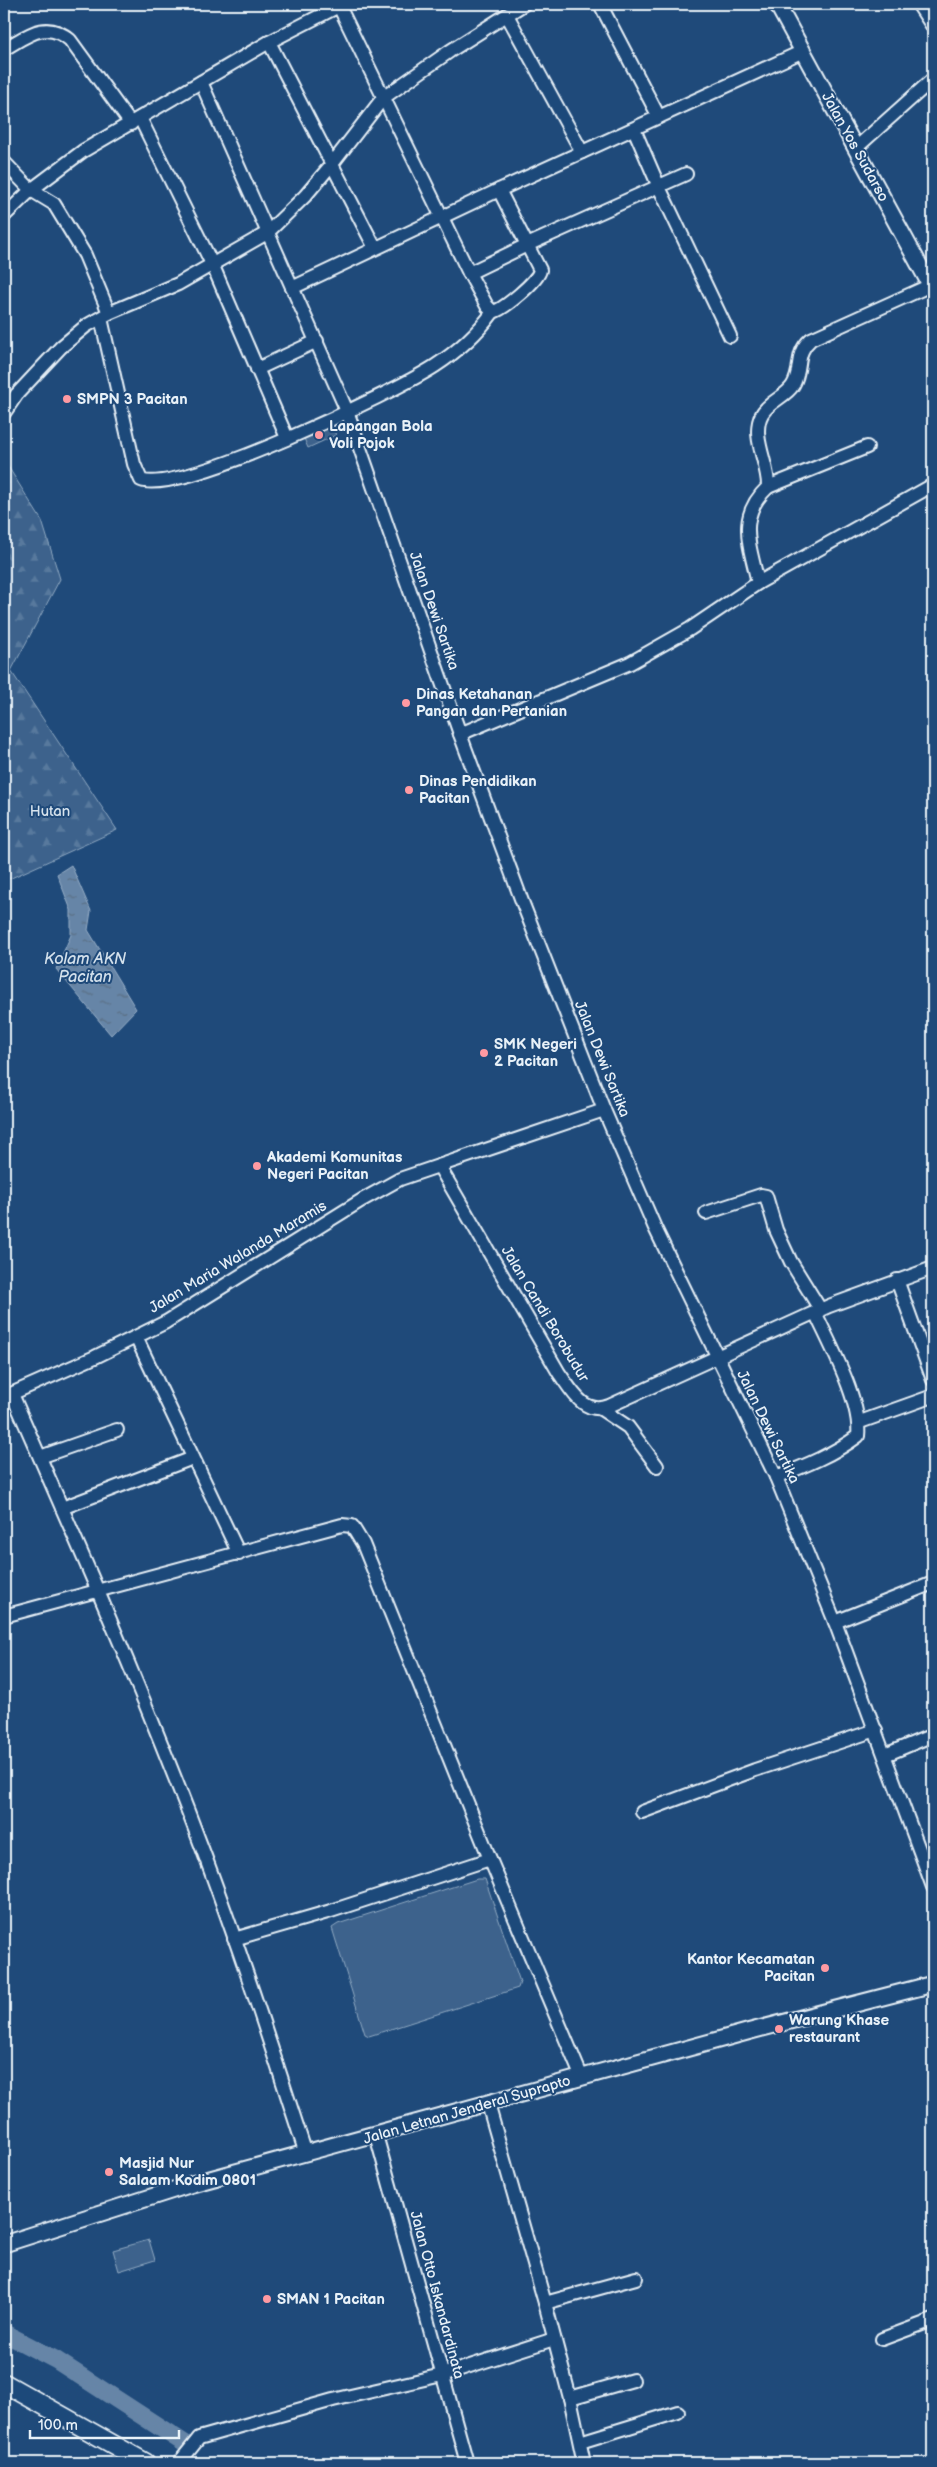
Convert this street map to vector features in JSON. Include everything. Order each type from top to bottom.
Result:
[{"type":"highway","points":[[4,2383],[146,2463]]},
{"type":"main road","name":"Jalan Yos Sudarso","points":[[777,4],[801,52],[932,288]]},
{"type":"main road","name":"Jalan Letnan Jenderal Suprapto","points":[[4,2244],[192,2184],[933,1984]]},
{"type":"street","points":[[4,413],[17,394],[61,347],[86,326],[178,284],[213,266],[267,233],[305,196],[383,98],[524,4]]},
{"type":"street","points":[[600,4],[660,117]]},
{"type":"street","points":[[918,4],[933,27]]},
{"type":"street","points":[[4,216],[31,190],[83,151],[269,42],[336,6],[469,273],[486,306],[493,312]]},
{"type":"street","points":[[507,15],[582,152]]},
{"type":"street","points":[[4,49],[36,31],[50,29],[61,32],[70,40],[136,121],[213,266],[287,438]]},
{"type":"street","points":[[269,42],[375,248]]},
{"type":"street","points":[[292,288],[499,190],[801,52]]},
{"type":"street","points":[[856,148],[933,79]]},
{"type":"street","name":"Jalan Dewi Sartika","points":[[201,82],[347,411],[460,734],[523,904],[604,1110],[656,1228],[716,1356],[776,1477],[835,1622],[933,1887]]},
{"type":"street","points":[[634,129],[659,187],[730,336]]},
{"type":"street","points":[[4,162],[31,190],[54,204],[85,255],[105,316],[134,464],[141,480],[156,482],[203,471],[287,438],[347,411],[434,367],[467,342],[481,329],[493,312],[515,297],[539,274],[540,270],[499,190]]},
{"type":"street","points":[[469,273],[686,174]]},
{"type":"street","points":[[768,487],[759,435],[761,416],[766,408],[793,385],[801,351],[805,345],[824,332],[932,288]]},
{"type":"street","points":[[257,370],[317,341]]},
{"type":"street","points":[[758,583],[747,525],[752,505],[768,487],[867,447]]},
{"type":"street","points":[[460,734],[630,663],[690,629],[758,583],[933,485]]},
{"type":"street","name":"Jalan Maria Walanda Maramis","points":[[8,1395],[136,1337],[208,1297],[362,1200],[400,1179],[604,1110]]},
{"type":"street","name":"Jalan Candi Borobudur","points":[[439,1166],[559,1373],[579,1400],[588,1408],[601,1409],[628,1427],[658,1466]]},
{"type":"street","points":[[706,1214],[761,1195],[766,1196],[776,1230],[791,1262],[818,1310],[860,1422],[858,1436],[847,1444],[802,1467],[776,1477]]},
{"type":"street","points":[[601,1409],[818,1310],[933,1268]]},
{"type":"street","points":[[897,1280],[933,1380]]},
{"type":"street","points":[[136,1337],[239,1554]]},
{"type":"street","points":[[8,1395],[40,1457],[98,1590],[202,1847],[306,2154]]},
{"type":"street","points":[[860,1422],[933,1396]]},
{"type":"street","points":[[40,1457],[117,1430]]},
{"type":"street","points":[[62,1508],[193,1458]]},
{"type":"street","points":[[4,1616],[342,1525],[352,1526],[363,1544],[490,1859],[582,2078]]},
{"type":"street","points":[[835,1622],[933,1583]]},
{"type":"street","points":[[642,1812],[754,1770],[876,1730]]},
{"type":"street","points":[[885,1755],[933,1735]]},
{"type":"street","points":[[234,1939],[331,1911],[490,1859]]},
{"type":"street","points":[[488,2104],[545,2303],[570,2398],[584,2463]]},
{"type":"street","name":"Jalan Otto Iskandardinata","points":[[376,2135],[466,2463]]},
{"type":"street","points":[[545,2303],[636,2278]]},
{"type":"street","points":[[882,2339],[933,2320]]},
{"type":"street","points":[[180,2462],[194,2441],[199,2438],[284,2413],[442,2375],[554,2339]]},
{"type":"street","points":[[570,2398],[632,2380]]},
{"type":"street","points":[[580,2442],[678,2412]]},
{"type":"green space","name":"Lapangan Bola Voli Pojok","points":[[330,423],[336,435],[308,448],[303,436]]},
{"type":"green space","name":"Hutan","points":[[4,460],[42,521],[60,579],[11,671],[117,830],[9,879],[4,870]]},
{"type":"green space","points":[[477,1879],[485,1879],[520,1982],[518,1988],[369,2036],[365,2034],[332,1928],[338,1924]]},
{"type":"green space","points":[[149,2240],[155,2260],[119,2271],[113,2250]]},
{"type":"water","name":"Kolam AKN Pacitan","points":[[71,865],[91,911],[88,930],[136,1009],[111,1035],[56,969],[71,935],[71,910],[57,874]]},
{"type":"waterway","points":[[4,2333],[56,2360],[187,2445]]},
{"type":"place","name":"SMPN 3 Pacitan","points":[[67,399]]},
{"type":"place","name":"Lapangan Bola Voli Pojok","points":[[319,435]]},
{"type":"place","name":"Dinas Ketahanan Pangan dan Pertanian","points":[[406,703]]},
{"type":"place","name":"Dinas Pendidikan Pacitan","points":[[409,790]]},
{"type":"place","name":"SMK Negeri 2 Pacitan","points":[[484,1053]]},
{"type":"place","name":"Akademi Komunitas Negeri Pacitan","points":[[257,1166]]},
{"type":"place","name":"Kantor Kecamatan Pacitan","points":[[825,1968]]},
{"type":"place","name":"Warung Khase restaurant","points":[[779,2029]]},
{"type":"place","name":"Masjid Nur Salaam Kodim 0801","points":[[109,2172]]},
{"type":"place","name":"SMAN 1 Pacitan","points":[[267,2299]]}]
